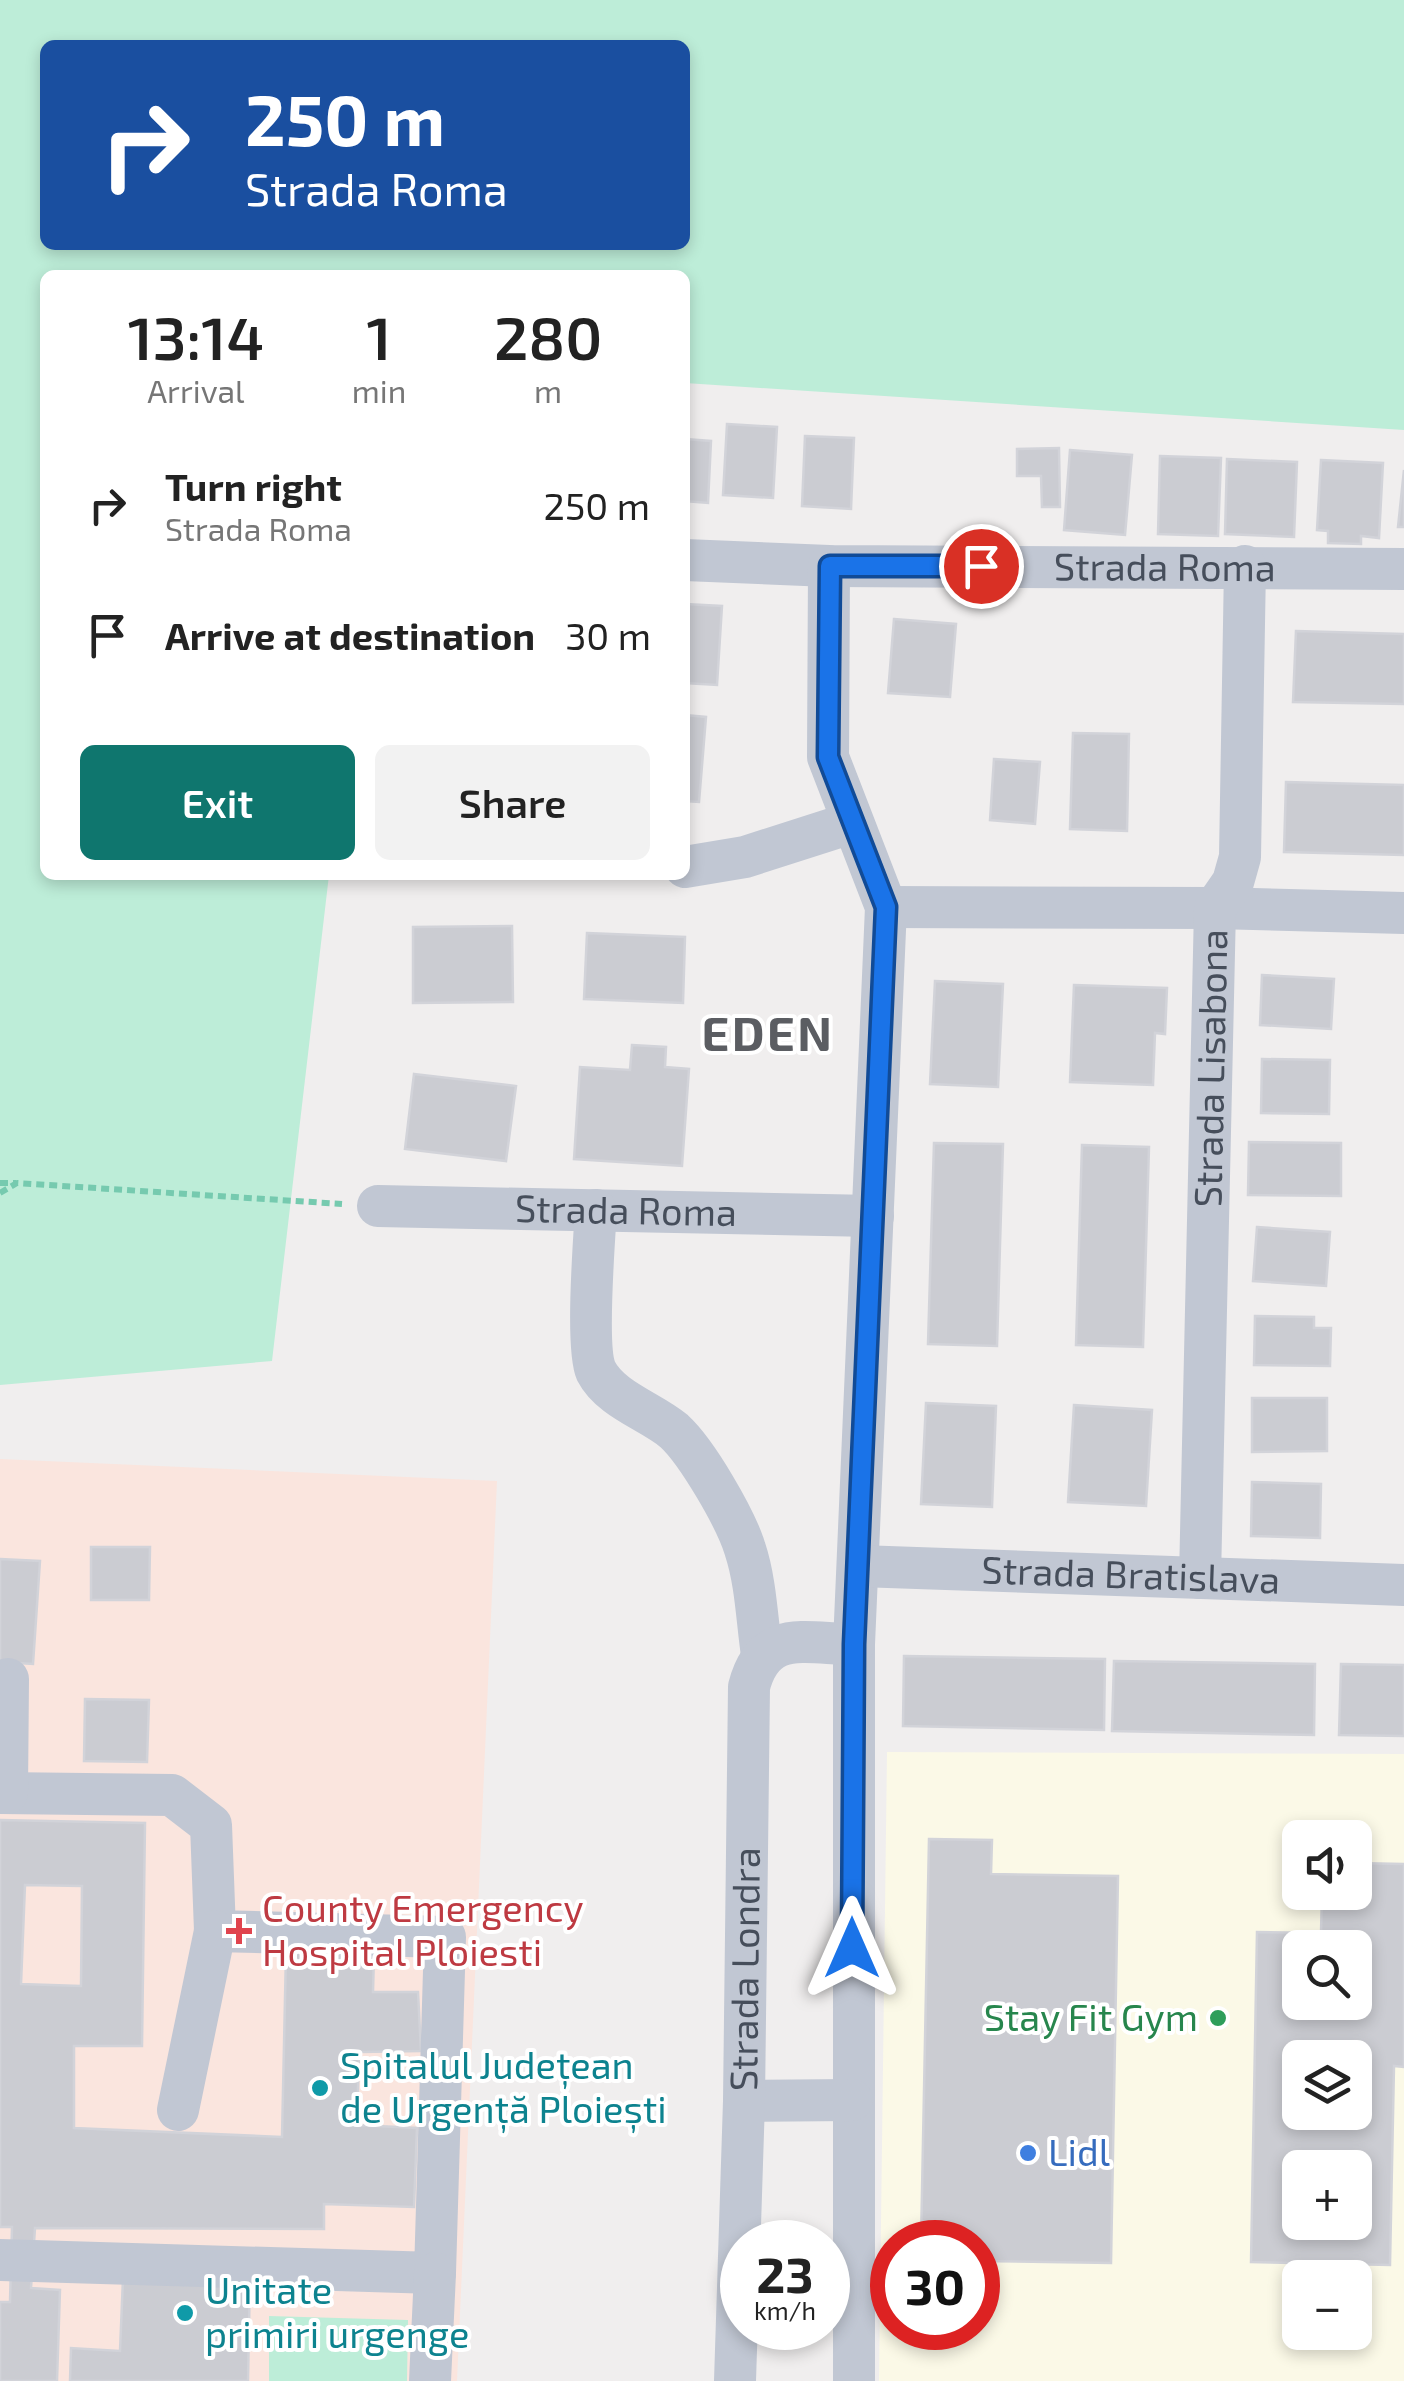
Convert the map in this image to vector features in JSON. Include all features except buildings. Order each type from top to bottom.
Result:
[{"type":"street","name":"Strada Roma","points":[[690,560],[830,566],[1404,569]]},
{"type":"street","points":[[830,566],[828,757],[886,907],[854,1644],[854,2381]]},
{"type":"street","name":"Strada Lisabona","points":[[1200,1578],[1214,908],[1233,882],[1240,858],[1245,566]]},
{"type":"street","points":[[690,866],[745,857],[852,822]]},
{"type":"street","points":[[886,907],[1404,913]]},
{"type":"street","name":"Strada Roma","points":[[378,1206],[873,1216]]},
{"type":"street","points":[[596,1210],[594,1368],[607,1386],[661,1420],[684,1440],[730,1514],[746,1549],[762,1655],[777,1644],[854,1644]]},
{"type":"street","name":"Strada Bratislava","points":[[859,1566],[1404,1585]]},
{"type":"street","name":"Strada Londra","points":[[735,2381],[744,2102],[749,1687],[762,1655]]},
{"type":"street","points":[[8,1678],[4,1793],[172,1796],[212,1825],[215,1931],[178,2110]]},
{"type":"street","points":[[215,1931],[445,1937],[430,2381]]},
{"type":"street","points":[[744,2102],[852,2100]]},
{"type":"street","points":[[0,2260],[435,2274]]},
{"type":"path","points":[[0,1182],[378,1206]]},
{"type":"path","points":[[0,1193],[17,1183]]},
{"type":"shaded area","name":"County Emergency Hospital Ploiesti","points":[[0,1459],[497,1481],[457,2381],[0,2381]]},
{"type":"shaded area","points":[[887,1752],[1404,1754],[1404,2381],[879,2381],[879,2350],[1000,2350],[1000,2220],[881,2220]]},
{"type":"green space","points":[[0,0],[1404,0],[1404,430],[690,383],[690,270],[40,270],[40,880],[328,880],[272,1361],[0,1385]]},
{"type":"green space","points":[[269,2316],[408,2320],[407,2381],[269,2381]]},
{"type":"place","name":"County Emergency Hospital Ploiesti","points":[[239,1931]]},
{"type":"place","name":"Stay Fit Gym","points":[[1218,2018]]},
{"type":"place","name":"Spitalul Județean de Urgență Ploiești","points":[[320,2088]]},
{"type":"place","name":"Lidl","points":[[1028,2153]]},
{"type":"place","name":"Unitate primiri urgenge","points":[[185,2313]]},
{"type":"district","name":"EDEN","points":[[768,1034]]},
{"type":"route","points":[[852,1948],[854,1644],[886,907],[834,781],[828,757],[830,566],[981,566]]}]
